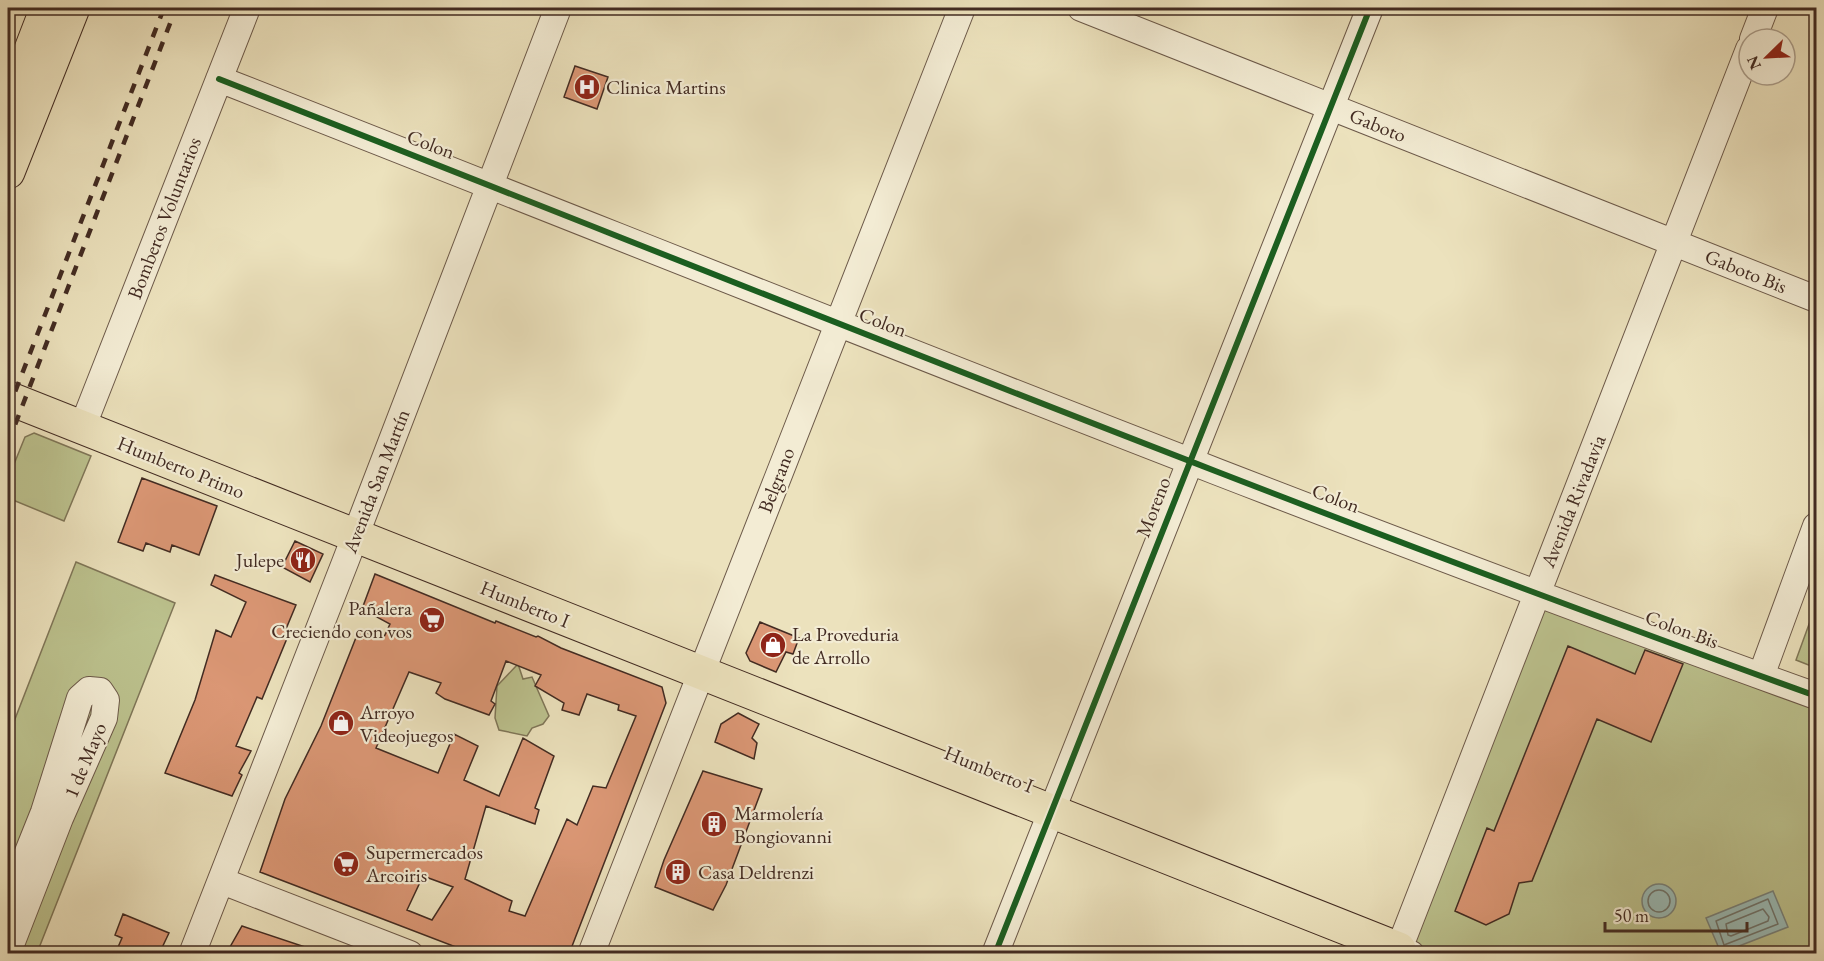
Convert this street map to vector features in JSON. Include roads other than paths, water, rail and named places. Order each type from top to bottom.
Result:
[{"type":"main road","points":[[8,109],[53,11]]},
{"type":"main road","points":[[8,172],[53,11]]},
{"type":"main road","name":"Humberto Primo","points":[[8,398],[355,537]]},
{"type":"main road","name":"Humberto I","points":[[355,537],[1402,952]]},
{"type":"street","name":"Bomberos Voluntarios","points":[[82,428],[247,8]]},
{"type":"street","name":"Avenida San Martín","points":[[192,954],[558,8]]},
{"type":"street","name":"Belgrano","points":[[591,954],[962,8]]},
{"type":"street","name":"Gaboto","points":[[1081,8],[1675,243]]},
{"type":"street","name":"Moreno","points":[[995,954],[1370,8]]},
{"type":"street","points":[[1758,27],[1765,8]]},
{"type":"street","name":"Colon","points":[[219,79],[1537,593]]},
{"type":"street","name":"Avenida Rivadavia","points":[[1402,952],[1537,593],[1737,80]]},
{"type":"street","name":"Gaboto Bis","points":[[1675,243],[1816,299]]},
{"type":"street","points":[[1761,676],[1816,526]]},
{"type":"street","name":"Colon Bis","points":[[1537,593],[1816,696]]},
{"type":"street","name":"1 de Mayo","points":[[8,902],[44,812],[80,698],[89,690],[100,691],[106,700],[104,718],[60,818],[8,952]]},
{"type":"street","points":[[222,880],[410,954]]},
{"type":"water","points":[[1659,884],[1671,889],[1676,901],[1671,913],[1659,918],[1647,913],[1642,901],[1647,889]]},
{"type":"water","points":[[1773,891],[1788,927],[1721,953],[1706,918]]},
{"type":"railway","points":[[8,410],[164,8]]},
{"type":"railway","points":[[8,443],[176,8]]},
{"type":"place","name":"Clinica Martins","points":[[587,87]]},
{"type":"place","name":"Julepe","points":[[303,560]]},
{"type":"place","name":"Pañalera Creciendo con vos","points":[[432,620]]},
{"type":"place","name":"La Proveduria de Arrollo","points":[[773,645]]},
{"type":"place","name":"Arroyo Videojuegos","points":[[341,723]]},
{"type":"place","name":"Marmolería Bongiovanni","points":[[714,824]]},
{"type":"place","name":"Supermercados Arcoiris","points":[[346,864]]},
{"type":"place","name":"Casa Deldrenzi","points":[[678,872]]}]
